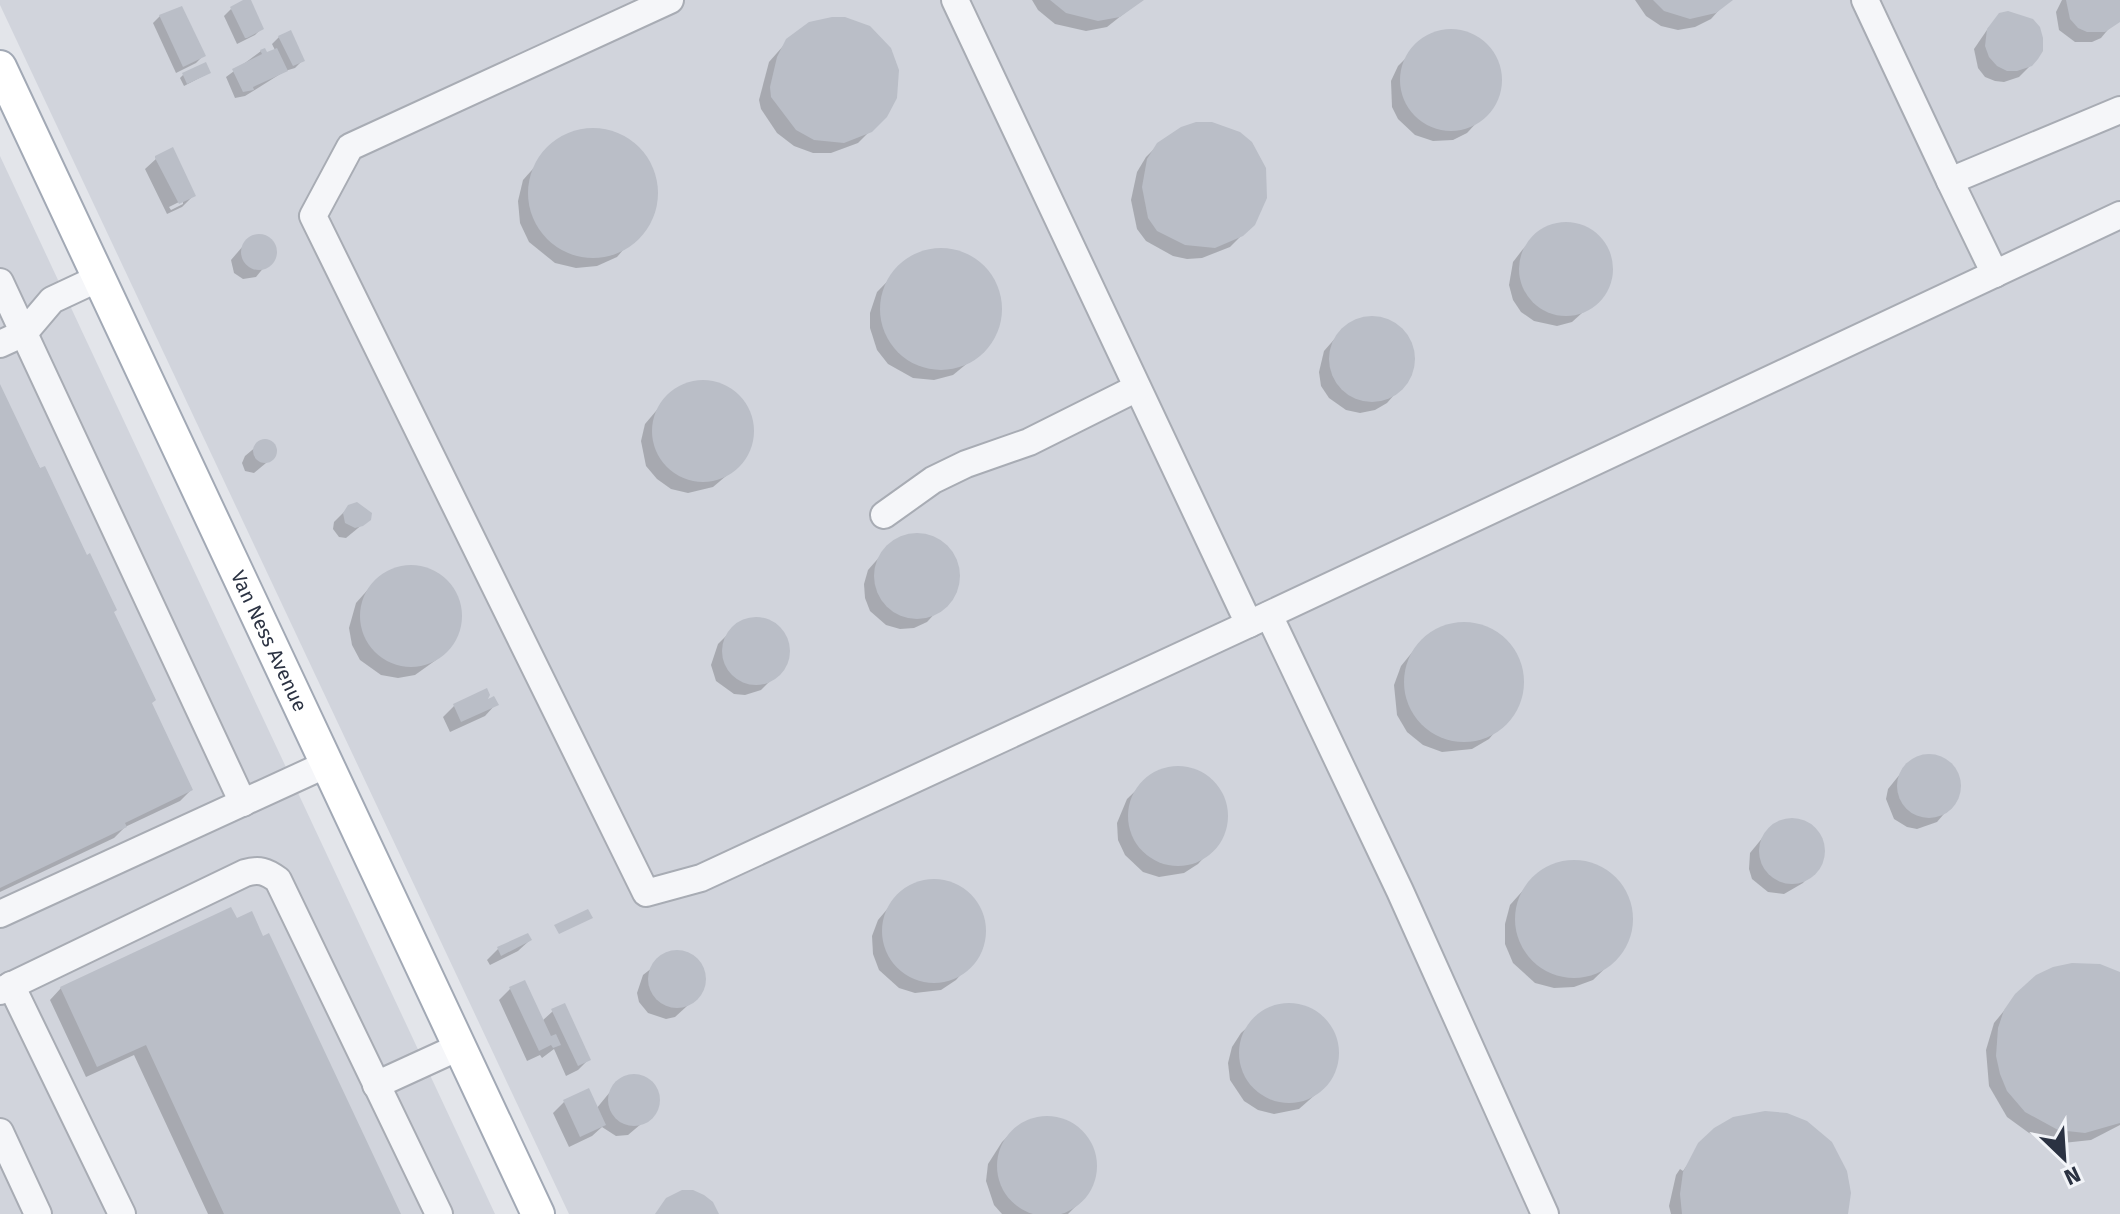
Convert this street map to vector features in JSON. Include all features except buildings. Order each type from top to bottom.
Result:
[{"type":"main road","name":"Van Ness Avenue","points":[[0,67],[538,1214]]},
{"type":"street","points":[[670,0],[350,147],[313,216],[646,893],[701,878],[1259,620],[2120,215]]},
{"type":"street","points":[[955,0],[1137,388],[1400,891],[1545,1214]]},
{"type":"street","points":[[1865,0],[1995,274]]},
{"type":"street","points":[[1950,181],[2120,110]]},
{"type":"street","points":[[0,344],[24,333],[52,300],[99,278]]},
{"type":"street","points":[[3,296],[52,300]]},
{"type":"street","points":[[3,296],[24,333],[243,803]]},
{"type":"street","points":[[884,515],[944,475],[1029,442],[1137,388]]},
{"type":"street","points":[[0,914],[327,764]]},
{"type":"street","points":[[122,1214],[6,988],[259,869],[278,880],[439,1214]]},
{"type":"street","points":[[376,1085],[459,1047]]},
{"type":"street","points":[[0,1132],[38,1214]]},
{"type":"shaded area","points":[[0,0],[2120,0],[2120,1214],[569,1214]]},
{"type":"shaded area","points":[[0,156],[495,1214],[0,1214]]}]
